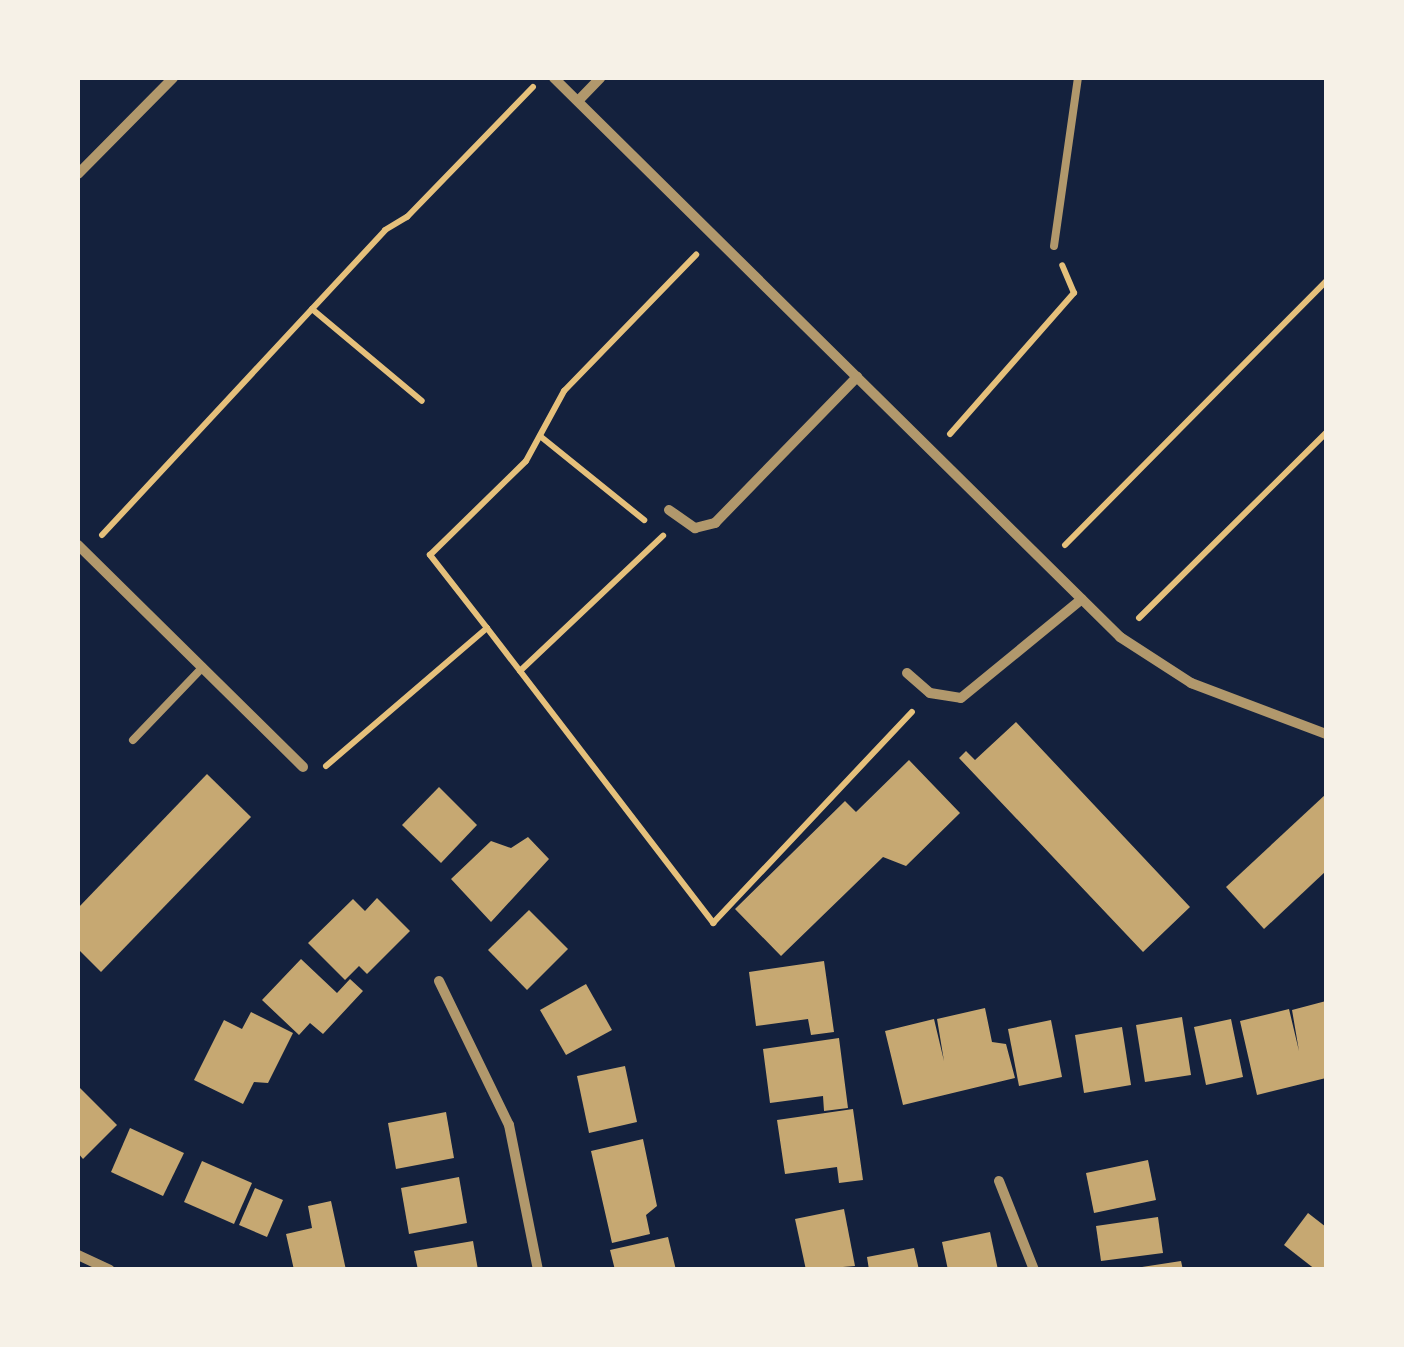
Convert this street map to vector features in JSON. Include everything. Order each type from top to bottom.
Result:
[{"type":"street","points":[[78,174],[173,78]]},
{"type":"street","points":[[554,78],[1120,637],[1174,675],[1326,734]]},
{"type":"street","points":[[578,101],[600,78]]},
{"type":"street","points":[[669,510],[679,521],[695,528],[724,516],[857,377]]},
{"type":"street","points":[[82,548],[302,767]]},
{"type":"street","points":[[906,673],[930,693],[962,698],[1082,599]]},
{"type":"street","points":[[439,981],[509,1125],[538,1270]]},
{"type":"street","points":[[999,1181],[1034,1270]]},
{"type":"street","points":[[78,1255],[110,1270]]},
{"type":"lane","points":[[1054,246],[1078,78]]},
{"type":"lane","points":[[133,740],[203,667]]},
{"type":"path","points":[[82,548],[542,78]]},
{"type":"path","points":[[714,236],[564,391],[526,461],[430,555],[713,922],[930,693]]},
{"type":"path","points":[[934,452],[1074,293],[1054,246]]},
{"type":"path","points":[[1046,564],[1326,281]]},
{"type":"path","points":[[312,309],[422,401]]},
{"type":"path","points":[[1120,637],[1326,433]]},
{"type":"path","points":[[540,436],[640,521],[669,510]]},
{"type":"path","points":[[520,671],[679,521]]},
{"type":"path","points":[[302,767],[314,777],[487,628]]},
{"type":"building","points":[[1016,722],[1190,907],[1143,952],[959,758],[966,751],[975,760]]},
{"type":"building","points":[[909,760],[960,813],[906,866],[883,857],[781,956],[735,909],[845,801],[856,812]]},
{"type":"building","points":[[207,774],[251,817],[101,972],[78,949],[78,908]]},
{"type":"building","points":[[439,787],[477,825],[441,863],[402,825]]},
{"type":"building","points":[[1326,794],[1326,871],[1264,929],[1226,887]]},
{"type":"building","points":[[528,837],[549,859],[491,922],[451,879],[491,841],[511,848]]},
{"type":"building","points":[[377,898],[410,931],[367,974],[359,966],[345,980],[308,943],[353,899],[365,911]]},
{"type":"building","points":[[529,910],[568,949],[527,990],[488,950]]},
{"type":"building","points":[[301,959],[337,993],[350,979],[363,991],[323,1034],[310,1023],[299,1035],[262,1000]]},
{"type":"building","points":[[824,961],[834,1032],[811,1035],[808,1019],[756,1026],[749,972]]},
{"type":"building","points":[[586,984],[612,1030],[566,1055],[540,1010]]},
{"type":"building","points":[[1326,1001],[1326,1078],[1257,1095],[1240,1021],[1289,1009],[1299,1051],[1292,1010]]},
{"type":"building","points":[[985,1008],[992,1042],[1006,1044],[1015,1078],[903,1105],[885,1031],[934,1019],[944,1061],[937,1019]]},
{"type":"building","points":[[251,1012],[293,1033],[268,1083],[254,1082],[243,1104],[194,1080],[224,1020],[242,1029]]},
{"type":"building","points":[[1182,1017],[1191,1075],[1145,1082],[1136,1025]]},
{"type":"building","points":[[1231,1019],[1243,1077],[1206,1085],[1194,1027]]},
{"type":"building","points":[[1051,1020],[1062,1077],[1019,1086],[1008,1029]]},
{"type":"building","points":[[1122,1027],[1131,1085],[1084,1093],[1075,1035]]},
{"type":"building","points":[[839,1038],[848,1108],[824,1111],[823,1096],[770,1103],[763,1049]]},
{"type":"building","points":[[625,1066],[637,1122],[589,1133],[577,1076]]},
{"type":"building","points":[[78,1086],[117,1125],[83,1159],[78,1153]]},
{"type":"building","points":[[853,1109],[863,1180],[839,1183],[837,1167],[785,1174],[777,1120]]},
{"type":"building","points":[[446,1112],[454,1158],[396,1169],[388,1123]]},
{"type":"building","points":[[130,1128],[184,1153],[163,1196],[111,1172]]},
{"type":"building","points":[[643,1139],[657,1206],[646,1215],[650,1234],[612,1243],[591,1151]]},
{"type":"building","points":[[1148,1160],[1156,1200],[1094,1213],[1086,1173]]},
{"type":"building","points":[[202,1161],[252,1183],[234,1224],[184,1202]]},
{"type":"building","points":[[459,1177],[467,1223],[409,1234],[401,1188]]},
{"type":"building","points":[[255,1188],[283,1200],[267,1237],[239,1225]]},
{"type":"building","points":[[331,1201],[346,1270],[294,1270],[286,1234],[312,1228],[308,1206]]},
{"type":"building","points":[[844,1209],[855,1266],[806,1270],[795,1219]]},
{"type":"building","points":[[1308,1213],[1326,1227],[1326,1270],[1316,1270],[1284,1245]]},
{"type":"building","points":[[1158,1217],[1163,1253],[1101,1261],[1096,1226]]},
{"type":"building","points":[[990,1232],[998,1270],[948,1270],[942,1242]]},
{"type":"building","points":[[668,1237],[676,1270],[615,1270],[610,1250]]},
{"type":"building","points":[[473,1241],[478,1270],[418,1270],[414,1251]]},
{"type":"building","points":[[914,1248],[919,1270],[869,1270],[867,1257]]},
{"type":"building","points":[[1181,1261],[1183,1270],[1142,1267]]}]
